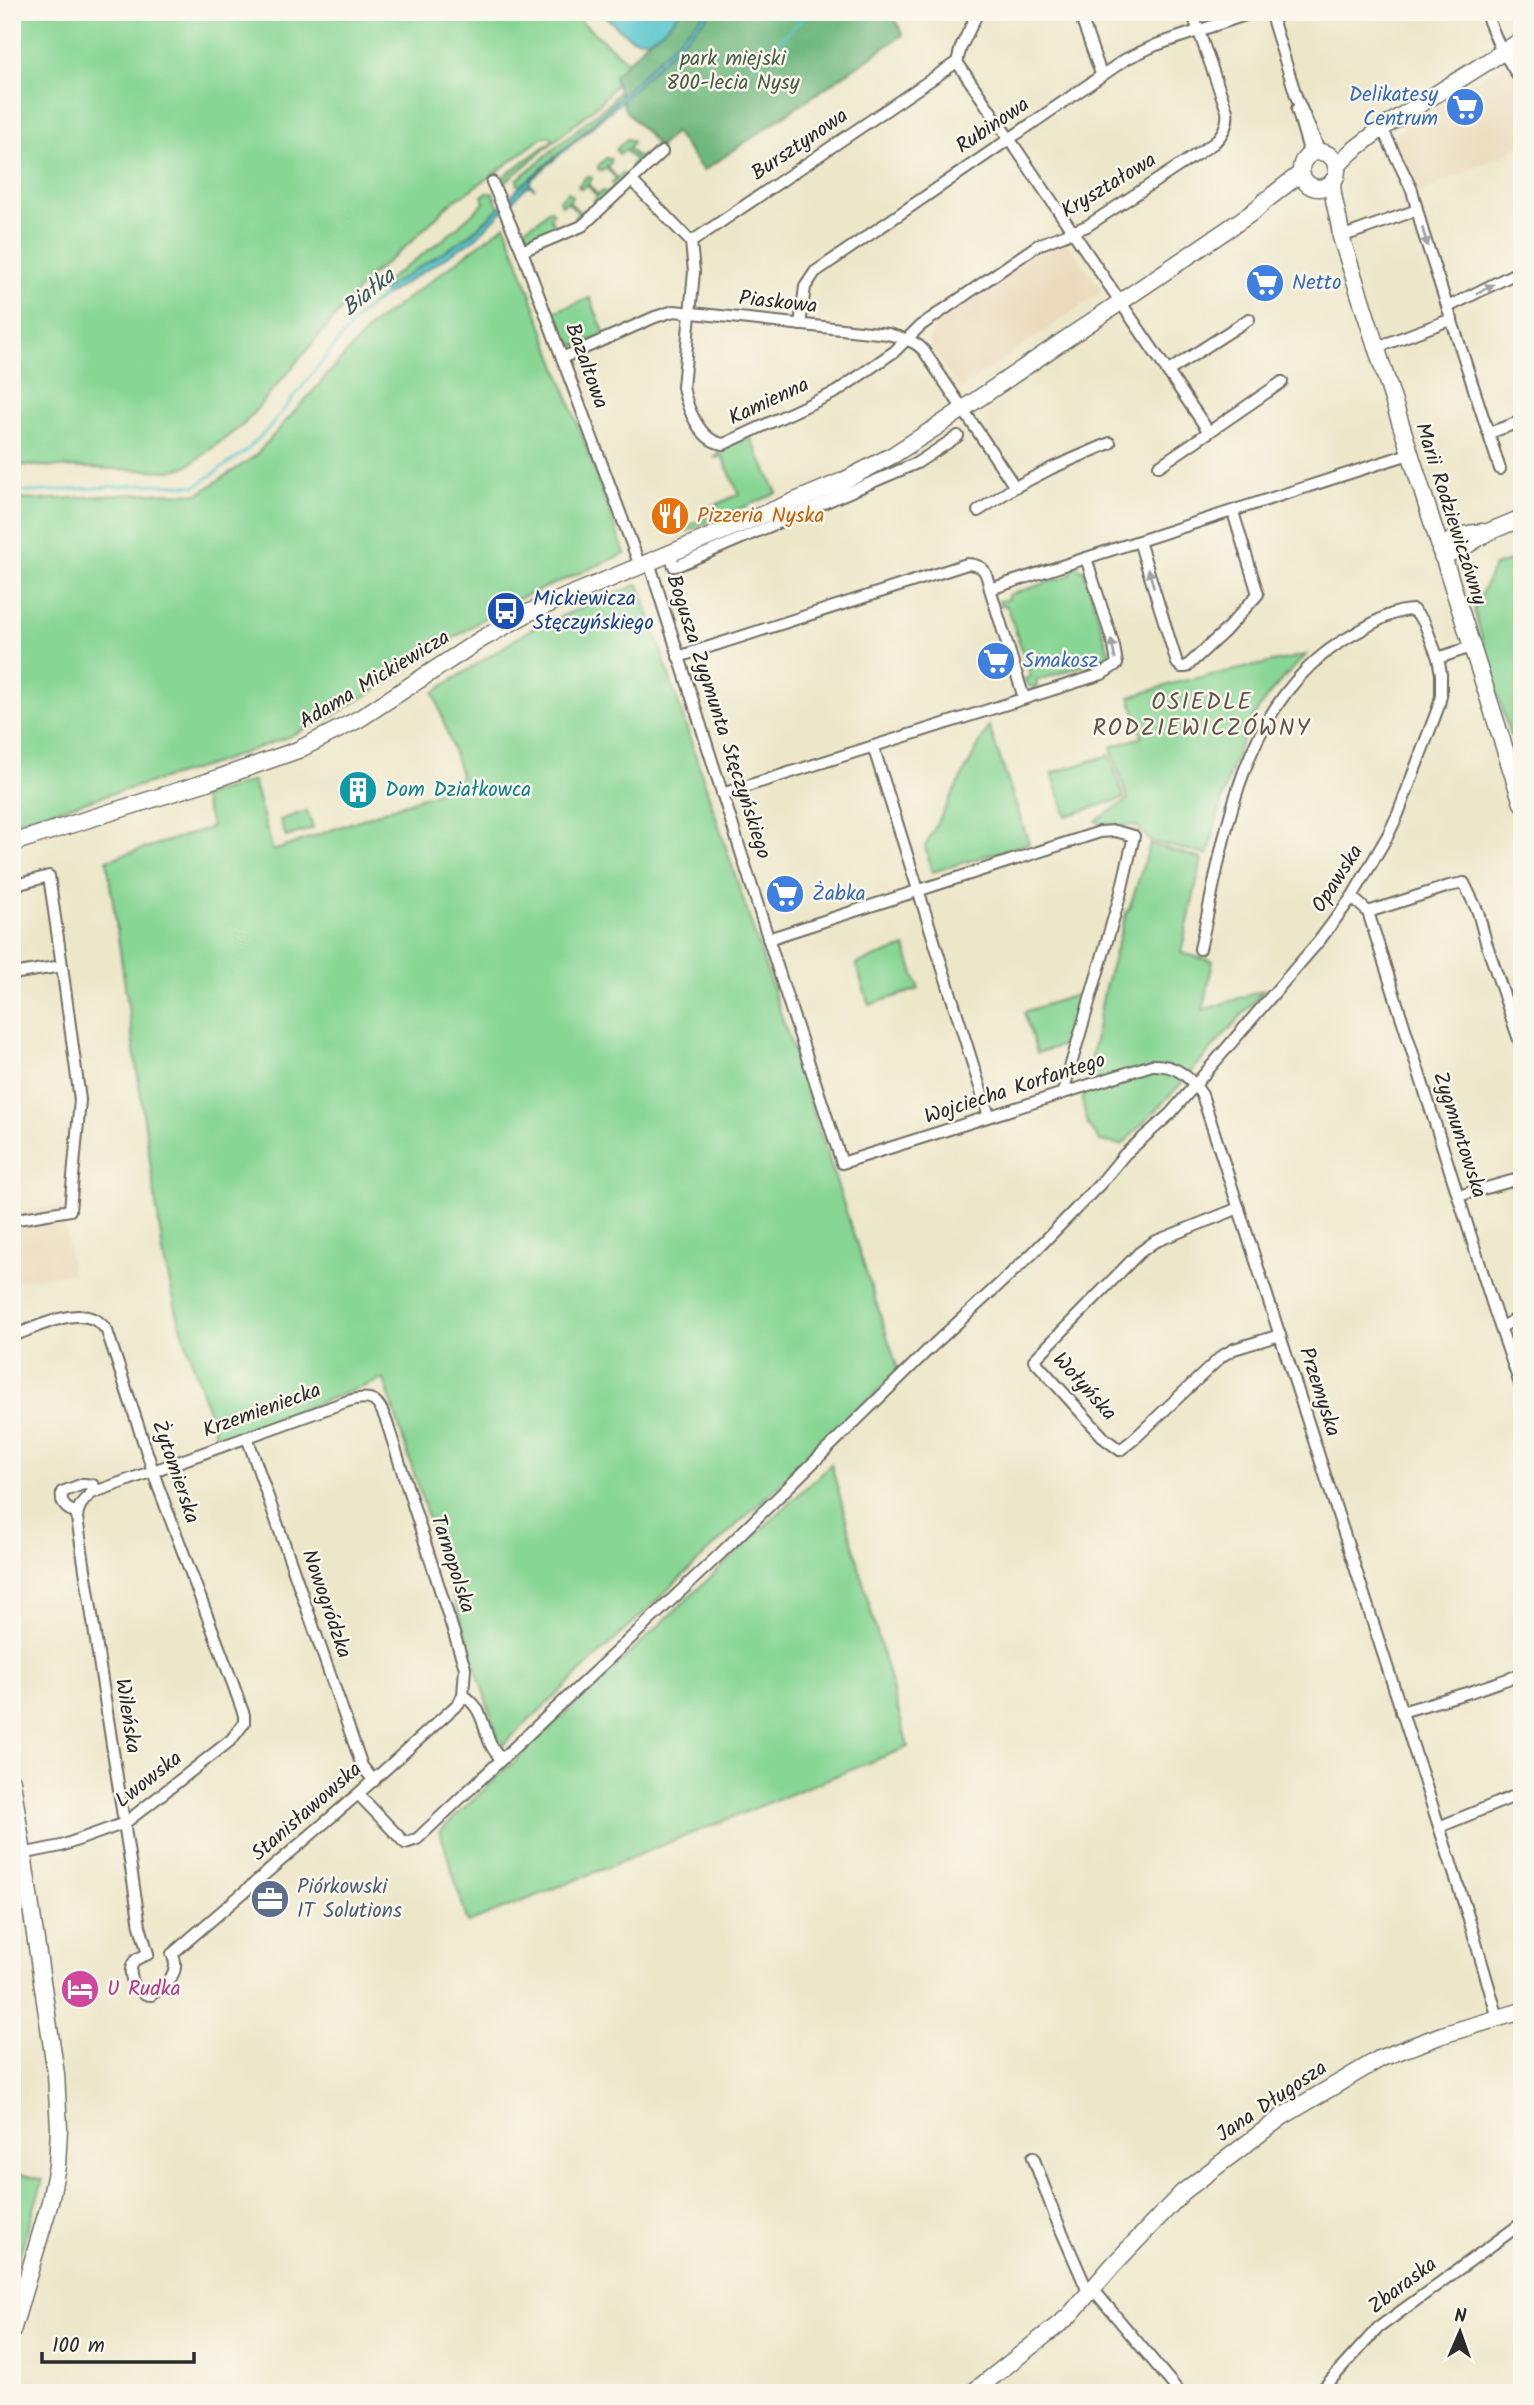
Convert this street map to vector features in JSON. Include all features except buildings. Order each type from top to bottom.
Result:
[{"type":"street","points":[[978,12],[961,47],[957,62],[1209,432]]},
{"type":"street","points":[[1079,12],[1101,74]]},
{"type":"street","name":"Kryształowa","points":[[907,340],[919,326],[1038,245],[1087,226],[1220,137],[1226,124],[1227,111],[1192,12]]},
{"type":"street","name":"Rubinowa","points":[[800,325],[806,287],[815,272],[1101,74],[1143,50],[1254,12]]},
{"type":"street","points":[[1270,12],[1297,99],[1318,147],[1330,164],[1327,186],[1313,187],[1303,178],[1308,147],[1297,99]]},
{"type":"street","points":[[1485,12],[1503,52],[1522,83]]},
{"type":"street","points":[[1330,164],[1343,159],[1382,128],[1522,40]]},
{"type":"street","name":"Bursztynowa","points":[[691,242],[957,62]]},
{"type":"street","points":[[1382,128],[1412,190],[1500,469]]},
{"type":"street","points":[[522,251],[582,226],[662,152]]},
{"type":"street","points":[[1304,165],[1314,153],[1330,164]]},
{"type":"street","name":"Marii Rodziewiczówny","points":[[1330,164],[1332,193],[1341,237],[1522,803]]},
{"type":"street","name":"Adama Mickiewicza","points":[[12,843],[229,775],[298,750],[359,719],[480,640],[530,612],[844,481],[906,446],[963,409],[1253,212],[1304,165]]},
{"type":"street","name":"Bazaltowa","points":[[492,181],[644,564]]},
{"type":"street","points":[[632,181],[691,242]]},
{"type":"street","name":"Marii Rodziewiczówny","points":[[1313,187],[1322,198],[1332,225],[1341,237]]},
{"type":"street","name":"Adama Mickiewicza","points":[[1253,212],[1270,206],[1301,188],[1313,187]]},
{"type":"street","points":[[1341,237],[1417,210]]},
{"type":"street","name":"Kamienna","points":[[691,242],[694,272],[682,374],[684,394],[704,436],[719,444],[730,442],[836,392],[878,364],[907,340]]},
{"type":"street","points":[[1448,307],[1522,270]]},
{"type":"street","name":"Piaskowa","points":[[562,358],[666,313],[690,312],[888,334],[919,345],[963,409]]},
{"type":"street","points":[[1167,372],[1249,319]]},
{"type":"street","points":[[1375,348],[1452,319]]},
{"type":"street","points":[[1159,466],[1282,382]]},
{"type":"street","points":[[963,409],[1015,487]]},
{"type":"street","points":[[1489,433],[1522,421]]},
{"type":"street","points":[[669,554],[674,566],[679,565],[917,463],[958,436]]},
{"type":"street","points":[[978,512],[1015,487],[1110,443]]},
{"type":"street","points":[[906,446],[917,463]]},
{"type":"street","points":[[990,589],[1409,454]]},
{"type":"street","points":[[1139,541],[1177,663],[1181,667],[1191,665],[1258,594],[1233,512]]},
{"type":"street","points":[[1430,518],[1441,529],[1457,536],[1488,532]]},
{"type":"street","points":[[1441,553],[1461,549],[1488,532],[1522,518]]},
{"type":"street","points":[[1441,553],[1457,536]]},
{"type":"street","points":[[722,794],[1102,674],[1117,664],[1114,646],[1086,558]]},
{"type":"street","name":"Bogusza Zygmunta Stęczyńskiego","points":[[644,564],[678,657],[842,1163]]},
{"type":"street","points":[[678,657],[967,564],[978,564],[983,568],[990,589],[1023,699]]},
{"type":"street","name":"Opawska","points":[[358,1794],[405,1843],[417,1839],[718,1556],[928,1350],[1032,1254],[1125,1154],[1170,1114],[1196,1085],[1352,897],[1398,814],[1441,696],[1438,658],[1420,615],[1413,610],[1402,610],[1349,636],[1317,659],[1286,692],[1264,723],[1238,786],[1200,949]]},
{"type":"street","points":[[1438,658],[1471,647]]},
{"type":"street","points":[[873,746],[989,1116]]},
{"type":"street","points":[[768,939],[1100,832],[1115,831],[1134,836],[1117,906],[1063,1092]]},
{"type":"street","points":[[12,886],[49,876],[80,1100],[70,1210],[12,1220]]},
{"type":"street","points":[[1368,912],[1464,883],[1478,912],[1522,1049]]},
{"type":"street","name":"Zygmuntowska","points":[[1352,897],[1368,912],[1522,1390]]},
{"type":"street","points":[[12,974],[62,966]]},
{"type":"street","name":"Wojciecha Korfantego","points":[[842,1163],[1152,1065],[1171,1066],[1196,1085]]},
{"type":"street","name":"Przemyska","points":[[1196,1085],[1210,1116],[1478,1947],[1498,2018]]},
{"type":"street","points":[[1458,1196],[1522,1178]]},
{"type":"street","name":"Wołyńska","points":[[1239,1208],[1154,1242],[1139,1253],[1034,1360],[1105,1438],[1120,1450],[1222,1356],[1234,1349],[1280,1335]]},
{"type":"street","name":"Żytomierska","points":[[12,1336],[74,1316],[87,1316],[97,1320],[107,1331],[153,1471],[233,1684],[244,1715],[244,1723]]},
{"type":"street","points":[[1501,1327],[1522,1316]]},
{"type":"street","name":"Tarnopolska","points":[[348,1401],[369,1398],[382,1407],[465,1668],[463,1695]]},
{"type":"street","name":"Krzemieniecka","points":[[77,1513],[65,1507],[62,1493],[83,1484],[93,1485],[97,1491],[348,1401]]},
{"type":"street","name":"Nowogródzka","points":[[247,1437],[362,1766],[374,1781]]},
{"type":"street","points":[[77,1513],[87,1497],[97,1491]]},
{"type":"street","name":"Wileńska","points":[[77,1513],[140,1926],[148,1954]]},
{"type":"street","points":[[1401,1712],[1522,1674]]},
{"type":"street","points":[[463,1695],[473,1702],[480,1712],[492,1750],[501,1758]]},
{"type":"street","name":"Stanisławowska","points":[[172,1954],[374,1781],[459,1703],[463,1695]]},
{"type":"street","name":"Lwowska","points":[[18,1855],[66,1845],[125,1824],[231,1740],[244,1723]]},
{"type":"street","points":[[12,1782],[18,1855],[56,2074],[59,2129],[57,2166],[50,2202],[12,2330]]},
{"type":"street","points":[[1439,1827],[1522,1793]]},
{"type":"street","points":[[148,1954],[172,1954],[176,1962],[176,1971],[151,1995],[140,1993],[135,1988],[132,1975],[133,1962],[148,1954]]},
{"type":"street","name":"Jana Długosza","points":[[972,2393],[1059,2325],[1184,2192],[1283,2116],[1381,2058],[1522,2011]]},
{"type":"street","points":[[1033,2157],[1055,2216],[1091,2291],[1180,2393]]},
{"type":"street","name":"Zbaraska","points":[[1319,2393],[1378,2328],[1522,2223]]},
{"type":"shaded area","points":[[1522,52],[1522,144],[1508,153],[1409,197],[1383,142]]},
{"type":"shaded area","points":[[1064,239],[1103,291],[960,389],[929,345],[935,320],[1033,255]]},
{"type":"shaded area","points":[[63,1205],[72,1273],[12,1282],[12,1213]]},
{"type":"green space","points":[[12,12],[570,12],[628,62],[614,76],[616,84],[600,103],[498,188],[497,184],[504,176],[553,140],[550,136],[543,137],[447,206],[410,243],[369,277],[244,424],[188,466],[170,471],[12,465]]},
{"type":"green space","name":"park miejski 800-lecia Nysy","points":[[680,12],[899,12],[895,19],[903,35],[703,171],[675,132],[659,147],[625,110],[614,76]]},
{"type":"green space","points":[[619,91],[620,96],[584,132],[521,187],[518,185],[517,180],[609,103]]},
{"type":"green space","points":[[627,139],[632,141],[628,148],[638,158],[647,156],[656,143],[661,149],[583,220],[541,239],[528,237],[524,228],[538,221],[550,209],[554,213],[550,218],[557,227],[562,223],[566,225],[575,222],[574,218],[578,213],[568,202],[562,205],[559,201],[568,192],[573,196],[569,201],[579,212],[588,210],[595,204],[597,196],[587,185],[581,189],[578,186],[587,176],[592,179],[588,184],[598,195],[603,191],[607,193],[614,187],[612,183],[616,178],[606,168],[602,171],[598,169],[606,158],[611,159],[607,166],[617,178],[632,170],[631,165],[635,161],[625,150],[619,154],[616,150]]},
{"type":"green space","points":[[493,193],[499,208],[463,240],[383,290],[381,285],[445,238],[484,203],[482,196]]},
{"type":"green space","points":[[505,225],[625,554],[506,604],[333,716],[288,737],[210,765],[12,823],[12,499],[40,500],[150,493],[198,494],[255,456],[372,325]]},
{"type":"green space","points":[[590,298],[605,334],[568,348],[553,312]]},
{"type":"green space","points":[[750,437],[777,493],[678,535],[676,531],[709,516],[707,509],[739,494],[722,456],[715,458],[725,447]]},
{"type":"green space","points":[[1522,557],[1522,733],[1510,736],[1474,610],[1494,566]]},
{"type":"green space","points":[[1071,567],[1084,571],[1111,659],[1102,666],[1100,660],[1036,681],[1037,687],[1031,686],[1024,679],[1031,677],[1007,606],[1000,605],[999,601],[1008,599],[1008,595],[1071,575]]},
{"type":"green space","points":[[639,584],[899,1372],[501,1747],[384,1379],[217,1440],[177,1313],[164,1259],[107,860],[212,827],[202,797],[253,781],[273,851],[457,785],[461,775],[434,692],[533,628]]},
{"type":"green space","points":[[1306,655],[1265,700],[1246,733],[1226,784],[1208,855],[1150,841],[1137,826],[1102,824],[1096,821],[1128,799],[1111,747],[1142,737],[1130,697],[1178,682]]},
{"type":"green space","points":[[989,726],[1029,843],[932,872],[925,846]]},
{"type":"green space","points":[[1110,755],[1124,798],[1066,816],[1052,773]]},
{"type":"green space","points":[[307,811],[313,828],[286,837],[280,820]]},
{"type":"green space","points":[[1150,844],[1202,859],[1181,953],[1213,961],[1203,1010],[1264,990],[1178,1087],[1122,1145],[1100,1141],[1087,1123],[1082,1100],[1104,991],[1127,910]]},
{"type":"green space","points":[[905,947],[919,989],[869,1005],[856,964]]},
{"type":"green space","points":[[1079,994],[1064,1045],[1037,1053],[1024,1012]]},
{"type":"green space","points":[[831,1464],[908,1747],[468,1923],[440,1831]]},
{"type":"green space","points":[[12,2172],[43,2180],[14,2272],[12,2267]]},
{"type":"water","points":[[601,12],[680,12],[659,33],[639,40],[625,34]]},
{"type":"water","points":[[706,12],[712,12],[618,104],[531,180],[530,184],[535,189],[528,185],[476,238],[386,295],[383,290],[472,234],[523,184],[584,132]]},
{"type":"waterway","points":[[753,67],[809,12]]},
{"type":"waterway","name":"Białka","points":[[12,490],[32,492],[154,484],[196,486],[246,451],[270,427],[360,314],[388,292]]},
{"type":"place","name":"Delikatesy Centrum","points":[[1465,107]]},
{"type":"place","name":"Netto","points":[[1265,283]]},
{"type":"place","name":"Pizzeria Nyska","points":[[670,516]]},
{"type":"place","name":"Mickiewicza Stęczyńskiego","points":[[506,611]]},
{"type":"place","name":"Smakosz","points":[[996,661]]},
{"type":"place","name":"Dom Działkowca","points":[[358,790]]},
{"type":"place","name":"Żabka","points":[[785,894]]},
{"type":"place","name":"Piórkowski IT Solutions","points":[[270,1899]]},
{"type":"place","name":"U Rudka","points":[[80,1989]]},
{"type":"district","name":"OSIEDLE RODZIEWICZÓWNY","points":[[1202,716]]}]
